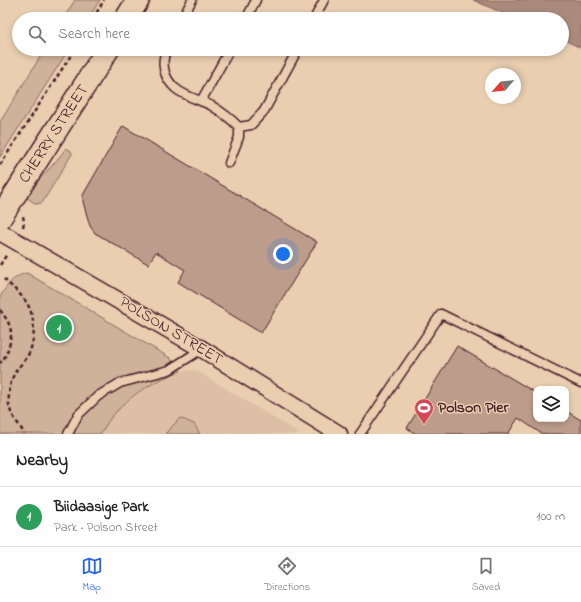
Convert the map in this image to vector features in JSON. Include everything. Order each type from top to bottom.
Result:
[{"type":"street","points":[[130,12],[138,0]]},
{"type":"street","name":"CHERRY STREET","points":[[0,218],[104,56]]},
{"type":"street","name":"POLSON STREET","points":[[0,232],[202,350],[339,434]]},
{"type":"lane","points":[[186,12],[192,0]]},
{"type":"lane","points":[[250,12],[256,0]]},
{"type":"lane","points":[[318,12],[324,0]]},
{"type":"lane","points":[[164,56],[164,72],[176,89],[211,106],[231,119],[239,127]]},
{"type":"lane","points":[[201,101],[226,56]]},
{"type":"lane","points":[[239,127],[251,125],[264,111],[294,56]]},
{"type":"lane","points":[[229,163],[238,137],[239,127]]},
{"type":"lane","points":[[360,434],[441,314],[581,383]]},
{"type":"lane","points":[[68,434],[78,416],[98,396],[120,382],[169,370],[202,350]]},
{"type":"path","points":[[97,12],[104,0]]},
{"type":"path","points":[[0,165],[70,56]]},
{"type":"path","points":[[4,279],[21,295],[27,304],[31,314],[34,334],[32,346],[27,356],[15,372],[10,386],[9,405],[14,418],[24,434]]},
{"type":"path","points":[[0,310],[6,317],[11,328],[12,338],[0,364]]},
{"type":"shaded area","points":[[75,0],[100,0],[92,12],[67,12]]},
{"type":"shaded area","points":[[473,0],[581,0],[581,48],[569,42],[569,12],[500,12]]},
{"type":"shaded area","points":[[41,56],[65,56],[0,157],[0,122]]},
{"type":"shaded area","points":[[66,148],[71,151],[72,154],[42,203],[36,204],[26,197],[35,184]]},
{"type":"shaded area","points":[[27,273],[170,358],[181,371],[163,378],[138,392],[112,416],[100,434],[0,434],[0,297],[14,279]]},
{"type":"shaded area","points":[[195,370],[300,434],[100,434],[116,411],[147,387],[162,378],[181,371]]},
{"type":"shaded area","points":[[180,418],[194,424],[200,434],[165,434]]},
{"type":"building","points":[[123,126],[317,242],[261,333],[178,282],[185,270],[156,252],[148,264],[95,233],[90,226],[83,202],[83,195]]},
{"type":"building","points":[[457,346],[533,391],[533,422],[569,422],[569,413],[581,420],[581,434],[542,434],[518,418],[508,434],[416,434],[407,428]]},
{"type":"place","name":"Biidaasige Park","points":[[59,328]]},
{"type":"place","name":"Polson Pier","points":[[424,425]]}]
